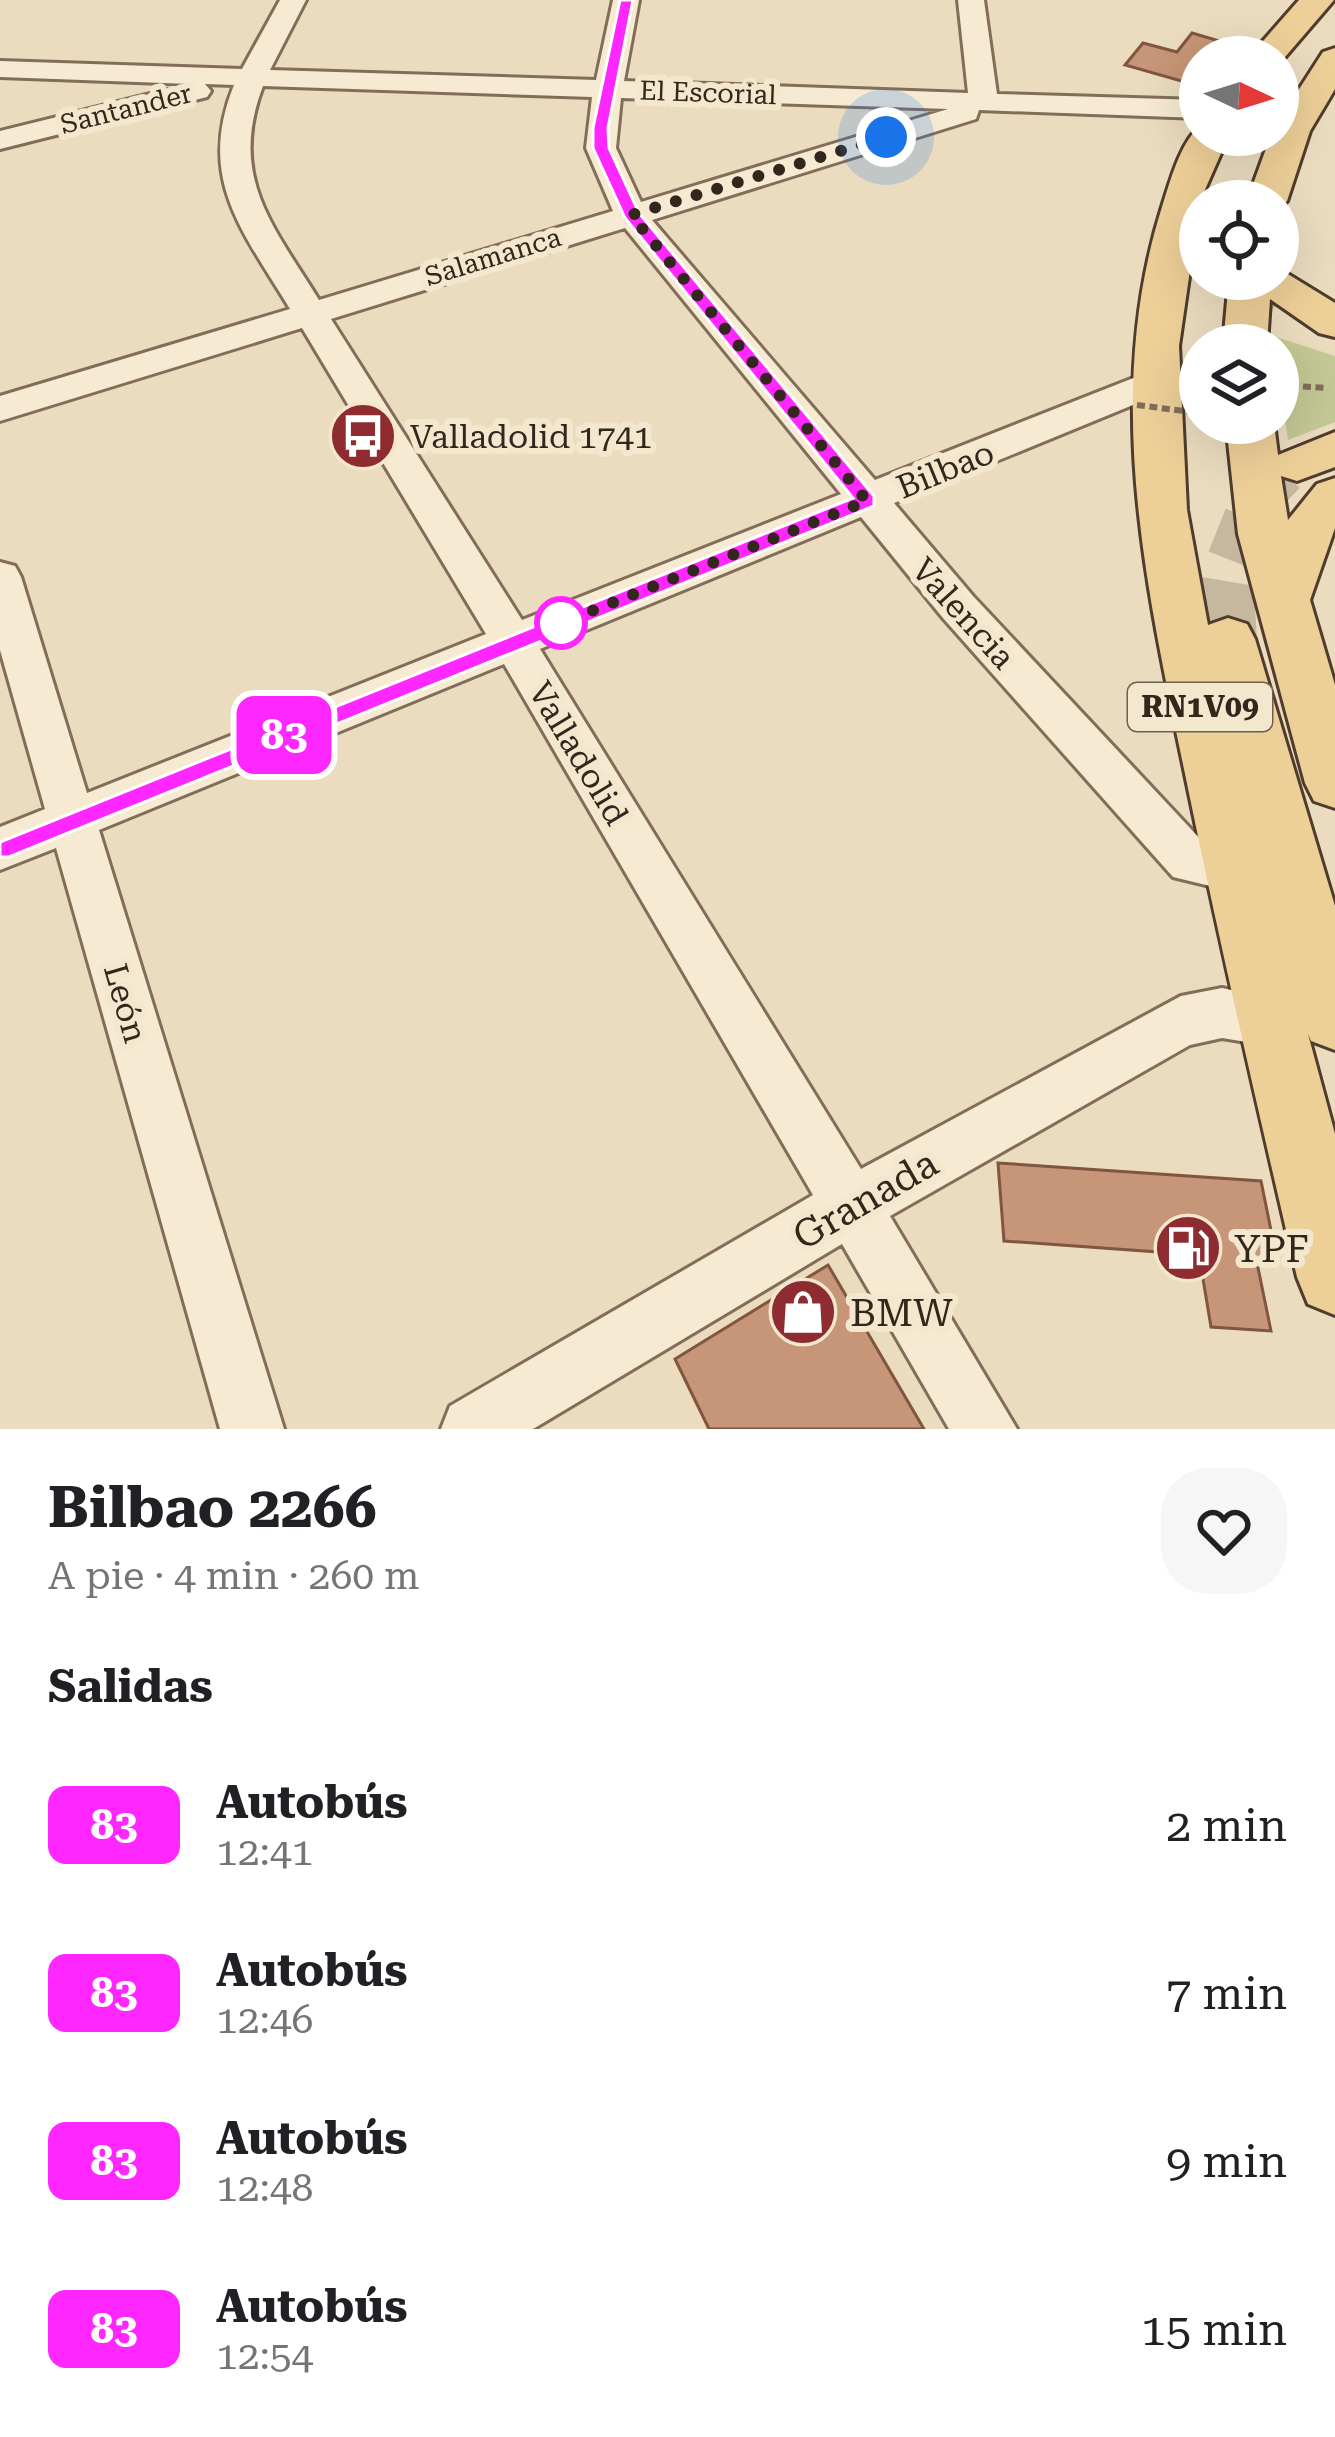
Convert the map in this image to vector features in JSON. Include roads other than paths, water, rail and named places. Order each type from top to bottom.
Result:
[{"type":"main road","points":[[1288,36],[1319,4]]},
{"type":"main road","points":[[1299,41],[1319,4]]},
{"type":"main road","points":[[1274,180],[1292,131],[1335,59]]},
{"type":"main road","name":"RN1V09","points":[[1201,156],[1180,204],[1160,303],[1168,565],[1235,870],[1335,1276]]},
{"type":"main road","points":[[1280,300],[1335,339]]},
{"type":"main road","points":[[1281,300],[1335,323]]},
{"type":"main road","name":"RN1V09","points":[[1253,444],[1264,534],[1335,783]]},
{"type":"main road","points":[[1282,604],[1296,554],[1323,505],[1322,469]]},
{"type":"main road","points":[[1228,639],[1335,1018]]},
{"type":"street","name":"Valladolid","points":[[293,0],[252,77],[236,129],[234,166],[247,212],[513,642],[985,1429]]},
{"type":"street","name":"Valencia","points":[[626,0],[601,148],[631,215],[867,501],[1190,862],[1235,870]]},
{"type":"street","points":[[971,0],[984,102]]},
{"type":"street","name":"El Escorial","points":[[0,69],[1179,108]]},
{"type":"street","name":"Santander","points":[[0,140],[252,77]]},
{"type":"street","name":"Salamanca","points":[[0,409],[971,111],[984,102]]},
{"type":"street","name":"Bilbao","points":[[0,849],[867,501],[1164,400]]},
{"type":"street","name":"León","points":[[0,577],[252,1429]]},
{"type":"street","name":"Granada","points":[[472,1429],[852,1205],[1181,1021],[1222,1012],[1271,1021]]},
{"type":"tunnel","points":[[1265,300],[1289,318]]},
{"type":"tunnel","points":[[1231,558],[1252,505],[1283,472]]},
{"type":"tunnel","points":[[1228,639],[1225,593],[1231,558]]},
{"type":"place","name":"Valladolid 1741","points":[[363,436]]},
{"type":"place","name":"YPF","points":[[1188,1248]]},
{"type":"place","name":"BMW","points":[[803,1312]]}]
